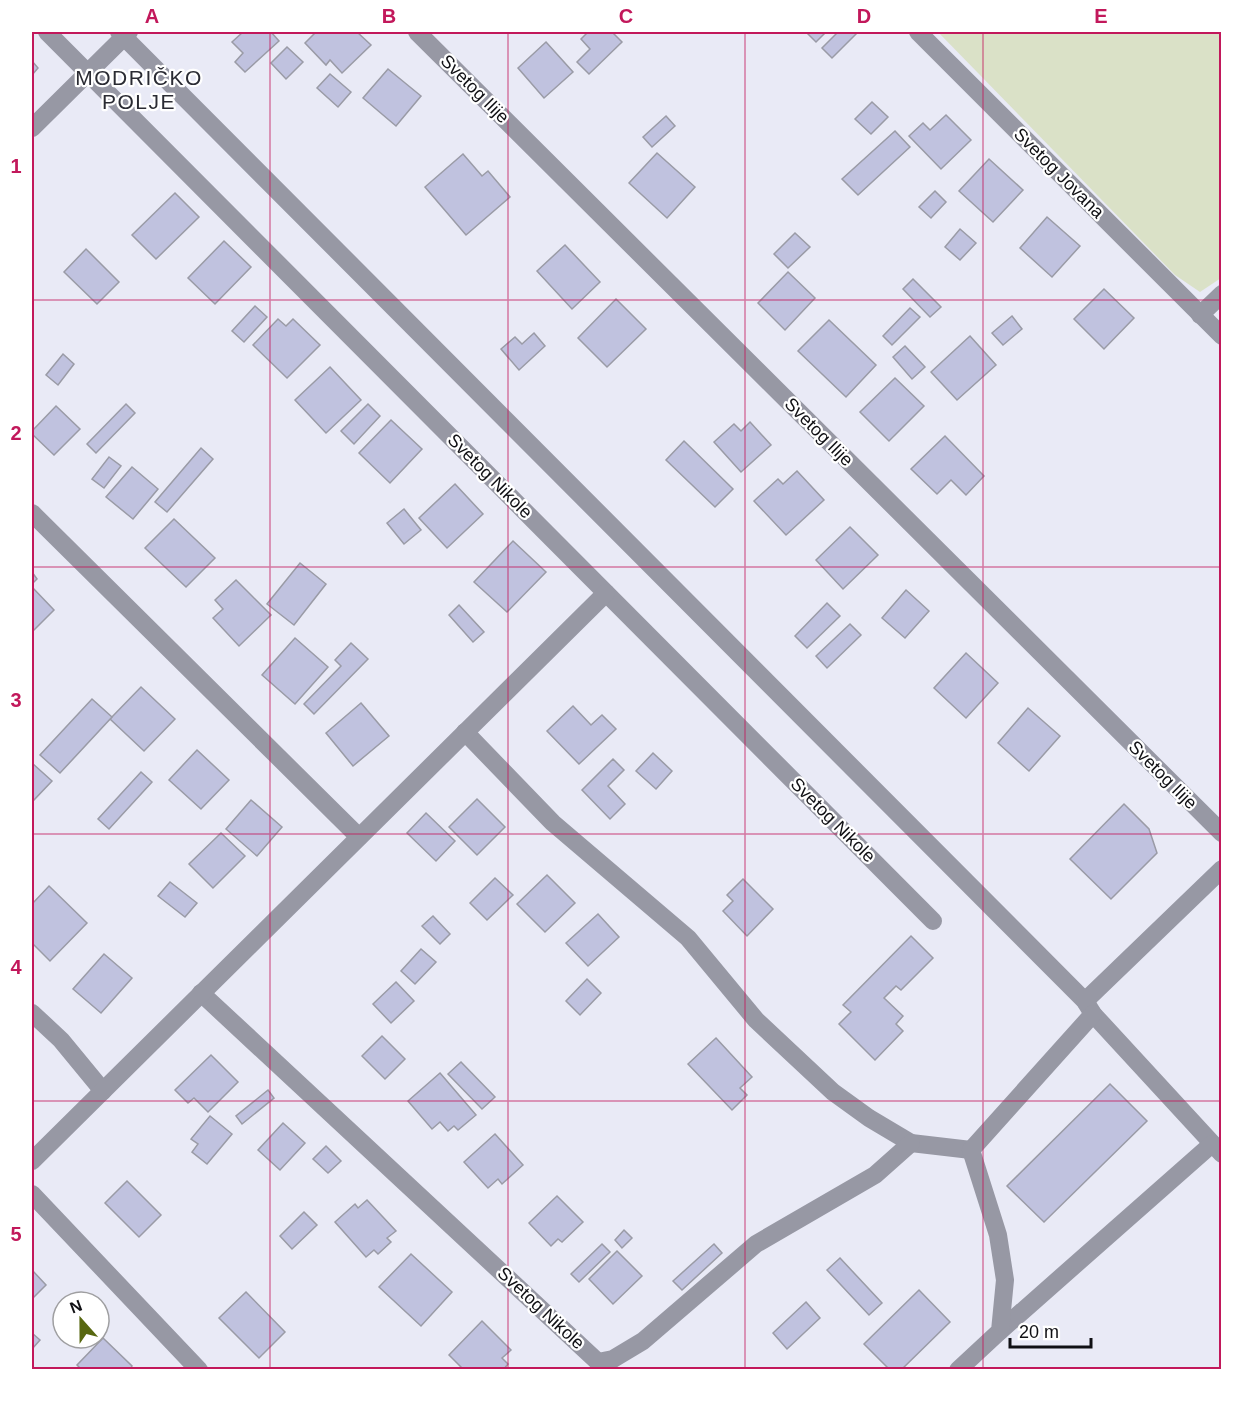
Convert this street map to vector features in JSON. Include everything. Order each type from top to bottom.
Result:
[{"type":"street","name":"Svetog Nikole","points":[[47,32],[933,921]]},
{"type":"street","name":"Svetog Ilije","points":[[417,32],[1221,833]]},
{"type":"street","name":"Svetog Jovana","points":[[918,32],[1221,336]]},
{"type":"street","points":[[32,128],[88,74],[124,33],[1089,1008],[1217,1149],[1000,1331],[958,1370]]},
{"type":"street","points":[[1200,315],[1221,294]]},
{"type":"street","points":[[32,513],[359,837]]},
{"type":"street","points":[[32,1161],[606,593]]},
{"type":"street","points":[[465,732],[553,823],[688,938],[764,1028],[833,1092],[869,1118],[911,1143],[971,1150]]},
{"type":"street","points":[[971,1150],[1089,1008],[1221,869]]},
{"type":"street","name":"Svetog Nikole","points":[[201,993],[598,1362],[614,1359],[644,1341],[756,1244],[875,1175],[911,1143]]},
{"type":"street","points":[[32,1013],[61,1040],[103,1091]]},
{"type":"street","points":[[971,1150],[998,1235],[1005,1280],[1000,1331]]},
{"type":"street","points":[[32,1194],[199,1370]]},
{"type":"green space","points":[[938,32],[1221,32],[1221,278],[1200,292],[1175,275]]},
{"type":"building","points":[[243,32],[271,32],[279,41],[245,72],[235,62],[243,53],[232,42]]},
{"type":"building","points":[[316,32],[357,32],[371,45],[342,73],[330,60],[326,65],[305,43]]},
{"type":"building","points":[[588,32],[612,32],[622,42],[589,74],[577,62],[590,49],[581,39]]},
{"type":"building","points":[[806,32],[826,32],[816,42]]},
{"type":"building","points":[[838,32],[858,32],[832,58],[822,48]]},
{"type":"building","points":[[546,42],[573,72],[544,98],[518,68]]},
{"type":"building","points":[[287,47],[303,62],[286,79],[271,63]]},
{"type":"building","points":[[32,61],[38,68],[32,75]]},
{"type":"building","points":[[388,69],[421,96],[396,126],[363,98]]},
{"type":"building","points":[[330,74],[351,92],[338,107],[317,88]]},
{"type":"building","points":[[872,102],[888,117],[871,134],[855,119]]},
{"type":"building","points":[[946,115],[971,140],[941,169],[909,136],[923,123],[930,130]]},
{"type":"building","points":[[666,116],[675,126],[652,147],[643,137]]},
{"type":"building","points":[[895,131],[910,147],[858,195],[842,179]]},
{"type":"building","points":[[657,153],[695,187],[667,218],[629,183]]},
{"type":"building","points":[[463,154],[482,176],[488,171],[510,197],[466,235],[425,187]]},
{"type":"building","points":[[989,159],[1023,190],[993,222],[959,191]]},
{"type":"building","points":[[935,191],[946,202],[931,218],[919,207]]},
{"type":"building","points":[[175,193],[199,217],[156,259],[132,235]]},
{"type":"building","points":[[1047,217],[1080,246],[1052,277],[1020,248]]},
{"type":"building","points":[[960,229],[976,243],[960,260],[945,247]]},
{"type":"building","points":[[795,233],[810,247],[788,268],[774,254]]},
{"type":"building","points":[[224,241],[251,267],[215,304],[188,278]]},
{"type":"building","points":[[565,245],[600,282],[572,309],[537,271]]},
{"type":"building","points":[[86,249],[119,282],[97,304],[64,272]]},
{"type":"building","points":[[788,272],[815,298],[785,330],[758,303]]},
{"type":"building","points":[[913,279],[941,307],[930,317],[903,289]]},
{"type":"building","points":[[1104,289],[1134,318],[1104,349],[1074,319]]},
{"type":"building","points":[[616,299],[646,329],[607,367],[578,338]]},
{"type":"building","points":[[255,306],[267,317],[244,342],[232,331]]},
{"type":"building","points":[[910,308],[920,317],[892,345],[883,336]]},
{"type":"building","points":[[1012,316],[1022,329],[1003,345],[992,333]]},
{"type":"building","points":[[278,319],[286,326],[293,319],[320,345],[287,378],[253,345]]},
{"type":"building","points":[[829,320],[876,365],[846,397],[798,351]]},
{"type":"building","points":[[534,333],[545,346],[519,370],[501,349],[515,337],[522,344]]},
{"type":"building","points":[[970,336],[996,365],[957,400],[931,372]]},
{"type":"building","points":[[905,346],[925,367],[912,379],[893,357]]},
{"type":"building","points":[[63,354],[74,364],[58,385],[46,375]]},
{"type":"building","points":[[330,367],[361,400],[326,433],[295,400]]},
{"type":"building","points":[[895,378],[924,406],[889,441],[860,412]]},
{"type":"building","points":[[126,404],[135,413],[96,453],[87,444]]},
{"type":"building","points":[[368,404],[380,416],[354,444],[341,431]]},
{"type":"building","points":[[56,406],[80,429],[54,455],[32,434],[32,431]]},
{"type":"building","points":[[391,420],[422,449],[390,483],[359,453]]},
{"type":"building","points":[[750,422],[771,445],[741,472],[714,442],[734,424],[741,431]]},
{"type":"building","points":[[945,436],[984,476],[966,495],[951,480],[937,494],[911,469]]},
{"type":"building","points":[[684,441],[733,489],[715,507],[666,460]]},
{"type":"building","points":[[201,448],[213,459],[167,512],[155,502]]},
{"type":"building","points":[[109,457],[121,466],[104,488],[92,479]]},
{"type":"building","points":[[132,467],[158,489],[133,519],[106,497]]},
{"type":"building","points":[[797,471],[824,500],[786,535],[754,501],[778,479],[783,484]]},
{"type":"building","points":[[455,484],[483,514],[447,548],[419,518]]},
{"type":"building","points":[[404,509],[421,530],[404,544],[387,523]]},
{"type":"building","points":[[174,519],[215,558],[186,587],[145,548]]},
{"type":"building","points":[[850,527],[878,555],[843,589],[816,560]]},
{"type":"building","points":[[513,541],[546,572],[507,612],[474,582]]},
{"type":"building","points":[[300,563],[326,584],[294,625],[267,604]]},
{"type":"building","points":[[32,572],[37,579],[32,584]]},
{"type":"building","points":[[236,580],[271,615],[239,646],[213,618],[223,609],[215,600]]},
{"type":"building","points":[[32,587],[54,610],[32,632]]},
{"type":"building","points":[[906,590],[929,611],[905,638],[882,618]]},
{"type":"building","points":[[827,603],[840,616],[807,648],[795,636]]},
{"type":"building","points":[[459,605],[484,632],[473,642],[449,615]]},
{"type":"building","points":[[850,624],[861,635],[827,668],[816,656]]},
{"type":"building","points":[[295,638],[328,667],[295,704],[262,675]]},
{"type":"building","points":[[351,643],[368,659],[314,714],[304,704],[341,666],[335,660]]},
{"type":"building","points":[[966,653],[998,683],[966,718],[934,688]]},
{"type":"building","points":[[141,687],[175,719],[144,751],[110,719]]},
{"type":"building","points":[[92,699],[112,717],[60,773],[40,755]]},
{"type":"building","points":[[361,703],[389,736],[353,766],[326,733]]},
{"type":"building","points":[[573,706],[591,725],[602,715],[616,729],[579,764],[547,731]]},
{"type":"building","points":[[1028,708],[1060,736],[1029,771],[998,743]]},
{"type":"building","points":[[197,750],[229,780],[201,809],[169,780]]},
{"type":"building","points":[[653,753],[672,771],[656,789],[636,771]]},
{"type":"building","points":[[613,759],[624,770],[608,786],[625,804],[610,819],[582,790]]},
{"type":"building","points":[[32,763],[52,781],[32,802]]},
{"type":"building","points":[[141,772],[152,782],[109,829],[98,819]]},
{"type":"building","points":[[477,799],[505,827],[477,855],[449,827]]},
{"type":"building","points":[[251,800],[282,827],[257,856],[226,829]]},
{"type":"building","points":[[1124,804],[1149,829],[1157,853],[1111,899],[1070,859]]},
{"type":"building","points":[[426,813],[455,841],[436,861],[407,833]]},
{"type":"building","points":[[221,833],[245,856],[213,888],[189,864]]},
{"type":"building","points":[[547,875],[575,903],[545,932],[517,904]]},
{"type":"building","points":[[495,878],[513,895],[487,920],[470,903]]},
{"type":"building","points":[[743,879],[773,909],[747,936],[723,911],[733,901],[727,895]]},
{"type":"building","points":[[170,882],[197,903],[185,917],[158,896]]},
{"type":"building","points":[[49,886],[87,923],[50,961],[32,943],[32,904]]},
{"type":"building","points":[[598,914],[619,937],[588,966],[566,943]]},
{"type":"building","points":[[433,916],[450,934],[440,944],[422,926]]},
{"type":"building","points":[[911,936],[933,958],[901,990],[896,986],[884,998],[903,1016],[896,1024],[903,1031],[875,1060],[839,1024],[851,1012],[843,1005]]},
{"type":"building","points":[[421,949],[436,962],[415,984],[401,971]]},
{"type":"building","points":[[104,954],[132,978],[101,1013],[73,989]]},
{"type":"building","points":[[587,979],[601,993],[580,1015],[566,1001]]},
{"type":"building","points":[[396,982],[414,1001],[391,1023],[373,1004]]},
{"type":"building","points":[[382,1036],[405,1059],[385,1079],[362,1056]]},
{"type":"building","points":[[716,1038],[752,1077],[740,1088],[747,1095],[732,1110],[688,1064]]},
{"type":"building","points":[[211,1055],[238,1082],[208,1112],[194,1098],[188,1103],[175,1090]]},
{"type":"building","points":[[461,1062],[495,1097],[482,1109],[448,1074]]},
{"type":"building","points":[[440,1073],[476,1115],[458,1130],[454,1126],[448,1131],[440,1122],[432,1129],[408,1101]]},
{"type":"building","points":[[1110,1084],[1147,1121],[1044,1222],[1007,1186]]},
{"type":"building","points":[[268,1090],[274,1098],[242,1124],[236,1116]]},
{"type":"building","points":[[210,1116],[232,1134],[207,1164],[192,1152],[198,1144],[191,1139]]},
{"type":"building","points":[[283,1123],[305,1143],[280,1170],[258,1150]]},
{"type":"building","points":[[495,1134],[523,1165],[502,1184],[498,1179],[488,1188],[464,1162]]},
{"type":"building","points":[[326,1146],[341,1161],[328,1173],[313,1159]]},
{"type":"building","points":[[127,1181],[161,1215],[139,1237],[105,1203]]},
{"type":"building","points":[[557,1196],[583,1222],[562,1242],[558,1239],[551,1246],[529,1223]]},
{"type":"building","points":[[367,1200],[396,1231],[387,1238],[391,1242],[378,1254],[374,1250],[366,1257],[335,1222],[355,1204],[358,1208]]},
{"type":"building","points":[[304,1212],[317,1225],[292,1249],[280,1236]]},
{"type":"building","points":[[624,1230],[632,1238],[622,1248],[615,1240]]},
{"type":"building","points":[[602,1244],[610,1252],[579,1282],[571,1274]]},
{"type":"building","points":[[714,1244],[722,1253],[682,1290],[673,1281]]},
{"type":"building","points":[[617,1251],[642,1276],[613,1304],[589,1279]]},
{"type":"building","points":[[411,1254],[452,1292],[421,1326],[379,1287]]},
{"type":"building","points":[[840,1258],[882,1303],[869,1315],[827,1270]]},
{"type":"building","points":[[32,1270],[46,1285],[32,1299]]},
{"type":"building","points":[[919,1290],[950,1322],[901,1370],[890,1370],[864,1344]]},
{"type":"building","points":[[246,1292],[285,1332],[259,1358],[219,1318]]},
{"type":"building","points":[[806,1302],[820,1318],[787,1349],[773,1333]]},
{"type":"building","points":[[482,1321],[511,1350],[502,1358],[508,1364],[503,1370],[464,1370],[449,1355]]},
{"type":"building","points":[[32,1333],[40,1340],[32,1349]]},
{"type":"building","points":[[111,1346],[132,1366],[130,1370],[82,1370],[77,1365],[91,1350],[111,1350]]},
{"type":"district","name":"MODRIČKO POLJE","points":[[139,90]]}]
